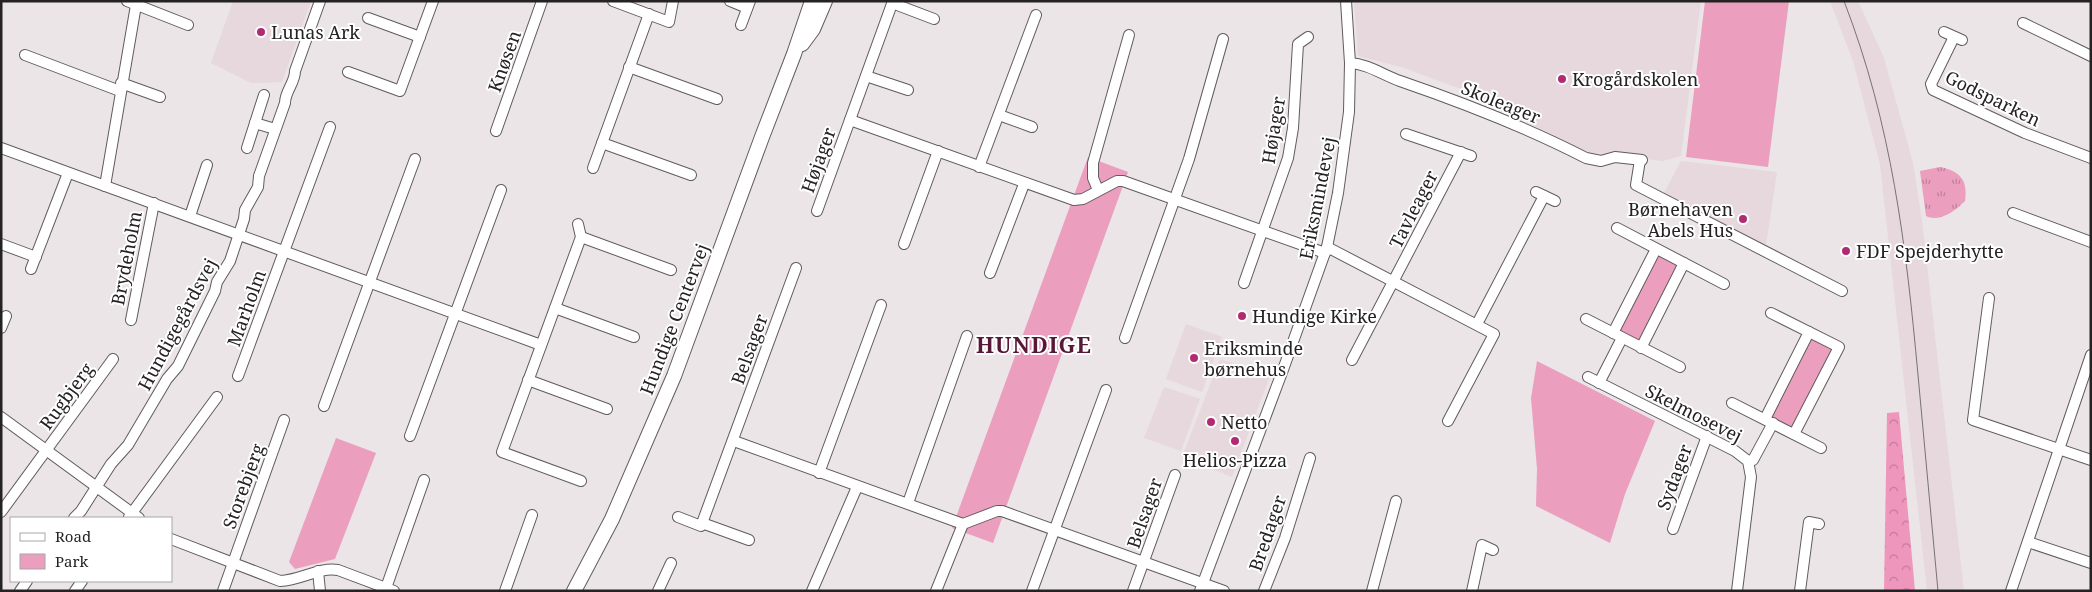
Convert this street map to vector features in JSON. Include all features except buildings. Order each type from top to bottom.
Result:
[{"type":"street","name":"Hundigegårdsvej","points":[[75,517],[81,511],[86,500],[111,464],[128,446],[167,379],[178,366],[215,291],[216,282],[230,261],[245,210],[258,187],[259,176],[285,103],[285,95],[295,79],[295,71],[320,1]]},
{"type":"street","points":[[348,72],[400,91],[433,1]]},
{"type":"street","name":"Knøsen","points":[[496,131],[542,1]]},
{"type":"street","points":[[613,1],[668,22],[673,1]]},
{"type":"street","points":[[730,1],[749,4],[741,25]]},
{"type":"street","name":"Hundige Centervej","points":[[574,591],[612,519],[674,376],[812,1]]},
{"type":"street","name":"Hundige Centervej","points":[[794,54],[813,29],[825,1]]},
{"type":"street","name":"Eriksmindevej","points":[[1202,587],[1326,250],[1338,193],[1349,112],[1350,64],[1346,1]]},
{"type":"street","name":"Højager","points":[[817,211],[893,2],[934,19]]},
{"type":"street","points":[[105,186],[131,3],[188,25]]},
{"type":"street","points":[[593,168],[649,14]]},
{"type":"street","points":[[979,167],[1036,15]]},
{"type":"street","points":[[368,18],[420,37]]},
{"type":"street","points":[[2023,23],[2091,56]]},
{"type":"street","points":[[1098,190],[1093,178],[1093,163],[1129,35]]},
{"type":"street","name":"Højager","points":[[1244,283],[1288,158],[1293,128],[1298,44],[1308,37]]},
{"type":"street","name":"Godsparken","points":[[1953,37],[1931,84],[1933,90],[2025,133],[2091,158]]},
{"type":"street","points":[[1125,338],[1176,199],[1223,39]]},
{"type":"street","points":[[26,55],[120,87],[160,97]]},
{"type":"street","name":"Skoleager","points":[[1350,64],[1368,67],[1499,117],[1586,158],[1601,161],[1615,157],[1641,160],[1636,185],[1842,291]]},
{"type":"street","points":[[630,67],[717,99]]},
{"type":"street","points":[[866,76],[908,90]]},
{"type":"street","points":[[246,148],[264,95]]},
{"type":"street","points":[[998,115],[1032,127]]},
{"type":"street","name":"Højager","points":[[850,120],[1024,184],[1074,200],[1083,199],[1120,180],[1263,231],[1326,250]]},
{"type":"street","points":[[255,122],[275,129]]},
{"type":"street","name":"Marholm","points":[[238,376],[330,127]]},
{"type":"street","name":"Tavleager","points":[[1406,134],[1471,156]]},
{"type":"street","points":[[602,143],[691,176]]},
{"type":"street","name":"Brydeholm","points":[[1,148],[239,234]]},
{"type":"street","points":[[904,244],[938,152]]},
{"type":"street","name":"Tavleager","points":[[1352,360],[1461,152]]},
{"type":"street","points":[[324,406],[415,159]]},
{"type":"street","points":[[190,216],[207,165]]},
{"type":"street","points":[[31,269],[68,173]]},
{"type":"street","points":[[990,273],[1024,184]]},
{"type":"street","points":[[410,436],[501,190]]},
{"type":"street","points":[[1476,324],[1540,194],[1555,201]]},
{"type":"street","name":"Brydeholm","points":[[131,320],[154,204]]},
{"type":"street","points":[[2014,213],[2091,242]]},
{"type":"street","points":[[578,224],[581,237],[498,455],[581,481]]},
{"type":"street","points":[[1617,228],[1724,284]]},
{"type":"street","points":[[239,234],[541,345]]},
{"type":"street","points":[[581,237],[671,270]]},
{"type":"street","points":[[1,244],[36,257]]},
{"type":"street","points":[[1599,383],[1617,335],[1656,249]]},
{"type":"street","points":[[1326,250],[1394,281],[1494,334],[1448,421]]},
{"type":"street","points":[[1642,348],[1684,263]]},
{"type":"street","name":"Belsager","points":[[702,523],[734,441],[796,268]]},
{"type":"street","points":[[1989,298],[1973,420],[2091,460]]},
{"type":"street","points":[[820,473],[881,305]]},
{"type":"street","points":[[555,308],[634,337]]},
{"type":"street","points":[[1771,313],[1839,348],[1794,434]]},
{"type":"street","points":[[1,328],[6,316]]},
{"type":"street","points":[[1586,319],[1680,367]]},
{"type":"street","points":[[1748,461],[1754,460],[1769,421],[1809,332]]},
{"type":"street","points":[[908,503],[967,336]]},
{"type":"street","points":[[2011,591],[2091,355]]},
{"type":"street","name":"Rugbjerg","points":[[1,512],[113,359]]},
{"type":"street","name":"Skelmosevej","points":[[1588,377],[1707,436],[1735,451],[1748,461],[1751,477],[1737,591]]},
{"type":"street","points":[[528,380],[607,409]]},
{"type":"street","points":[[1032,591],[1106,390]]},
{"type":"street","points":[[96,487],[133,517],[217,397]]},
{"type":"street","points":[[1732,403],[1821,448]]},
{"type":"street","name":"Rugbjerg","points":[[1,417],[96,487]]},
{"type":"street","name":"Storebjerg","points":[[223,591],[284,420]]},
{"type":"street","name":"Sydager","points":[[1673,529],[1707,436]]},
{"type":"street","points":[[734,441],[963,524],[936,591]]},
{"type":"street","name":"Bredager","points":[[1264,591],[1284,538],[1310,458]]},
{"type":"street","name":"Belsager","points":[[1133,591],[1174,475]]},
{"type":"street","points":[[172,539],[280,581],[294,580],[330,568],[390,589],[424,480]]},
{"type":"street","points":[[812,591],[857,487]]},
{"type":"street","points":[[1372,591],[1396,501]]},
{"type":"street","name":"Belsager","points":[[963,524],[997,511],[1002,511],[1144,562],[1202,587]]},
{"type":"street","points":[[505,591],[532,516]]},
{"type":"street","points":[[678,517],[701,526],[702,523],[749,540]]},
{"type":"street","points":[[1800,591],[1809,522],[1819,524]]},
{"type":"street","points":[[2028,542],[2091,563]]},
{"type":"street","points":[[1472,591],[1482,545],[1493,550]]},
{"type":"street","points":[[658,591],[671,563]]},
{"type":"street","points":[[318,571],[320,591]]},
{"type":"street","points":[[1202,587],[1224,591]]},
{"type":"shaded area","name":"Lunas Ark","points":[[233,1],[311,1],[282,82],[251,83],[211,63]]},
{"type":"shaded area","name":"Krogårdskolen","points":[[1354,1],[1701,1],[1681,156],[1663,161],[1586,152],[1464,90],[1401,67],[1358,56]]},
{"type":"shaded area","points":[[1830,1],[1858,1],[1884,58],[1913,163],[1922,221],[1964,591],[1927,591],[1880,164],[1853,61]]},
{"type":"shaded area","name":"Børnehaven Abels Hus","points":[[1681,161],[1777,172],[1766,245],[1664,193]]},
{"type":"shaded area","name":"Eriksminde børnehus","points":[[1186,324],[1222,337],[1202,392],[1166,379]]},
{"type":"shaded area","points":[[1220,359],[1270,376],[1232,477],[1182,457]]},
{"type":"shaded area","name":"Eriksminde børnehus","points":[[1164,387],[1200,399],[1181,451],[1144,438]]},
{"type":"green space","points":[[1705,1],[1789,1],[1768,167],[1686,157]]},
{"type":"green space","points":[[1088,157],[1128,172],[993,543],[952,528]]},
{"type":"green space","points":[[1940,167],[1953,171],[1964,182],[1965,201],[1942,217],[1931,218],[1926,216],[1920,171]]},
{"type":"green space","points":[[1662,255],[1675,262],[1678,267],[1641,339],[1637,340],[1621,333],[1619,328],[1656,256]]},
{"type":"green space","points":[[1809,338],[1832,347],[1832,352],[1792,428],[1771,419],[1771,417]]},
{"type":"green space","points":[[1537,361],[1655,421],[1625,494],[1610,543],[1536,506],[1537,469],[1531,398]]},
{"type":"green space","points":[[1899,412],[1915,591],[1884,591],[1887,413]]},
{"type":"green space","points":[[336,438],[376,453],[335,559],[295,569],[289,562]]},
{"type":"tram line","points":[[1844,1],[1874,93],[1885,140],[1902,232],[1938,591]]},
{"type":"place","name":"Lunas Ark","points":[[261,32]]},
{"type":"place","name":"Krogårdskolen","points":[[1562,79]]},
{"type":"place","name":"Børnehaven Abels Hus","points":[[1743,219]]},
{"type":"place","name":"FDF Spejderhytte","points":[[1846,251]]},
{"type":"place","name":"Hundige Kirke","points":[[1242,316]]},
{"type":"place","name":"Eriksminde børnehus","points":[[1194,358]]},
{"type":"place","name":"Netto","points":[[1211,422]]},
{"type":"place","name":"Helios-Pizza","points":[[1235,441]]},
{"type":"district","name":"HUNDIGE","points":[[1034,344]]}]
